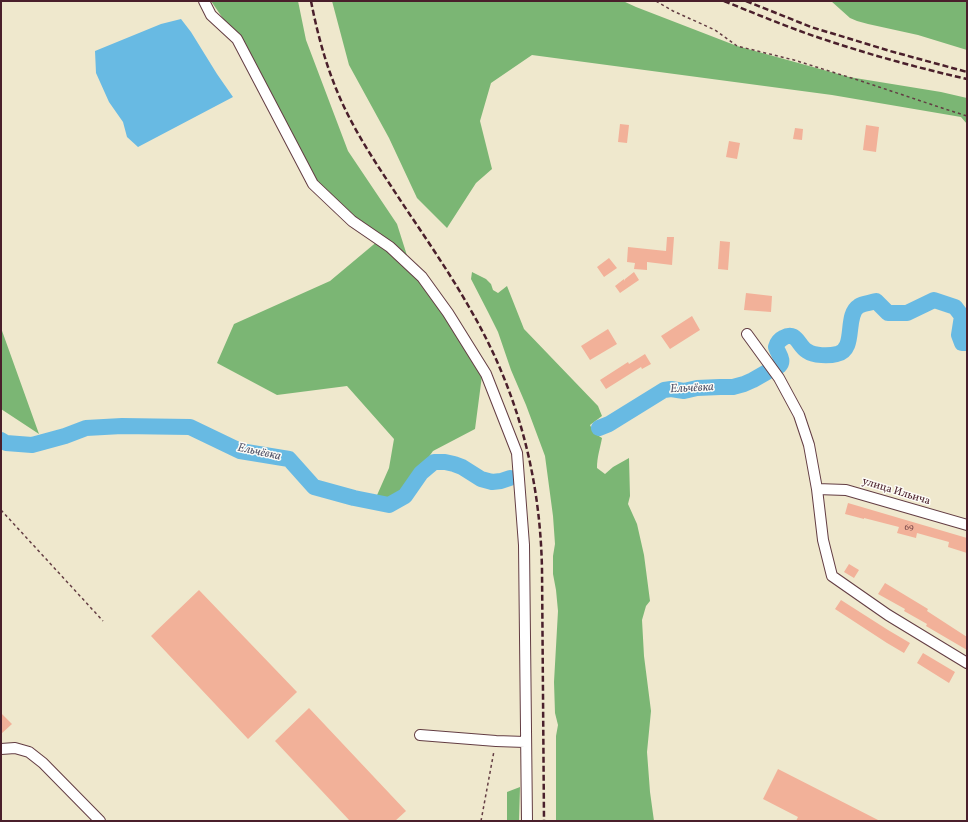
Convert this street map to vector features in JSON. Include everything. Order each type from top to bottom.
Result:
[{"type":"street","points":[[204,1],[211,15],[237,39],[313,184],[352,220],[390,247],[422,277],[448,313],[486,374],[517,453],[524,545],[527,821]]},
{"type":"street","points":[[747,334],[779,378],[799,415],[808,445],[817,489],[823,540],[832,576],[888,615],[967,663]]},
{"type":"street","name":"улица Ильича","points":[[817,489],[846,490],[967,525]]},
{"type":"street","points":[[420,735],[526,742]]},
{"type":"street","points":[[1,749],[15,748],[29,752],[43,763],[100,821]]},
{"type":"path","points":[[656,1],[673,11],[715,30],[737,46],[794,60],[967,116]]},
{"type":"path","points":[[1,510],[103,621]]},
{"type":"path","points":[[481,821],[496,741]]},
{"type":"green space","points":[[211,1],[298,1],[306,40],[348,151],[397,224],[410,265],[483,368],[475,429],[433,451],[399,499],[374,502],[389,468],[394,439],[347,386],[277,395],[217,363],[234,324],[330,281],[379,240],[313,184],[237,39]]},
{"type":"green space","points":[[332,1],[623,1],[737,46],[849,77],[941,92],[967,98],[967,124],[961,117],[832,95],[532,55],[491,83],[480,121],[492,169],[476,183],[447,228],[417,198],[389,138],[349,65]]},
{"type":"green space","points":[[831,1],[967,1],[967,50],[918,35],[857,21],[850,18]]},
{"type":"green space","points":[[472,272],[486,279],[491,284],[493,290],[498,293],[507,286],[524,329],[598,406],[602,416],[590,425],[594,433],[602,438],[597,468],[605,474],[613,467],[629,458],[630,496],[628,504],[637,524],[644,555],[650,601],[646,606],[642,620],[644,656],[651,711],[647,752],[654,821],[556,821],[556,736],[558,725],[555,713],[554,682],[558,611],[553,574],[555,544],[553,516],[545,456],[511,370],[498,332],[471,279]]},
{"type":"green space","points":[[1,328],[39,434],[1,409]]},
{"type":"green space","points":[[520,787],[519,821],[507,821],[507,792]]},
{"type":"water","points":[[181,19],[233,97],[138,147],[127,137],[123,122],[109,102],[96,73],[95,51],[161,24]]},
{"type":"building","points":[[620,124],[629,125],[627,143],[618,142]]},
{"type":"building","points":[[866,125],[879,127],[876,152],[863,150]]},
{"type":"building","points":[[795,128],[803,129],[802,140],[793,139]]},
{"type":"building","points":[[729,141],[740,143],[737,159],[726,157]]},
{"type":"building","points":[[667,237],[674,237],[672,265],[647,262],[647,270],[634,269],[635,263],[627,262],[628,247],[666,251]]},
{"type":"building","points":[[720,241],[730,242],[728,270],[718,269]]},
{"type":"building","points":[[609,258],[617,268],[604,277],[597,267]]},
{"type":"building","points":[[634,272],[639,280],[620,293],[615,286],[624,279],[625,281],[625,279]]},
{"type":"building","points":[[746,293],[772,296],[771,312],[744,310]]},
{"type":"building","points":[[692,316],[700,330],[670,349],[661,336]]},
{"type":"building","points":[[608,329],[617,344],[590,360],[581,346]]},
{"type":"building","points":[[645,354],[651,364],[642,369],[641,367],[606,389],[600,380],[628,362],[629,364]]},
{"type":"building","points":[[848,503],[967,538],[967,553],[948,547],[949,542],[917,533],[916,538],[897,533],[899,527],[845,514]]},
{"type":"building","points":[[849,564],[859,570],[854,578],[844,572]]},
{"type":"building","points":[[885,583],[928,609],[927,611],[967,637],[967,650],[926,626],[927,624],[904,611],[905,609],[878,594]]},
{"type":"building","points":[[199,590],[297,692],[248,739],[151,636]]},
{"type":"building","points":[[841,600],[910,643],[904,653],[835,609]]},
{"type":"building","points":[[923,653],[955,672],[949,683],[917,663]]},
{"type":"building","points":[[309,708],[406,811],[395,821],[350,821],[275,741]]},
{"type":"building","points":[[1,713],[12,724],[1,734]]},
{"type":"building","points":[[778,769],[880,821],[796,821],[798,817],[763,799]]},
{"type":"waterway","name":"Ельчёвка","points":[[779,366],[781,364],[781,359],[776,347],[779,341],[788,336],[794,337],[804,349],[810,353],[830,355],[843,351],[847,346],[852,317],[855,310],[861,305],[876,301],[888,313],[907,313],[934,300],[955,307],[962,316],[959,335],[962,343],[967,343]]},
{"type":"waterway","name":"Ельчёвка","points":[[599,428],[609,424],[664,390],[671,389],[684,391],[697,388],[733,387],[744,384],[767,372]]},
{"type":"waterway","name":"Ельчёвка","points":[[1,440],[6,443],[32,445],[65,436],[86,428],[122,426],[190,427],[240,451],[289,459],[314,487],[354,498],[389,505],[405,496],[421,473],[434,462],[454,464],[462,467],[481,479],[492,482],[510,478]]},
{"type":"railway","points":[[311,1],[325,58],[337,91],[349,116],[376,163],[441,261],[469,307],[486,338],[500,369],[513,401],[523,433],[531,466],[536,500],[542,569],[544,821]]},
{"type":"railway","points":[[724,1],[835,43],[967,79]]},
{"type":"railway","points":[[746,1],[811,27],[967,72]]}]
